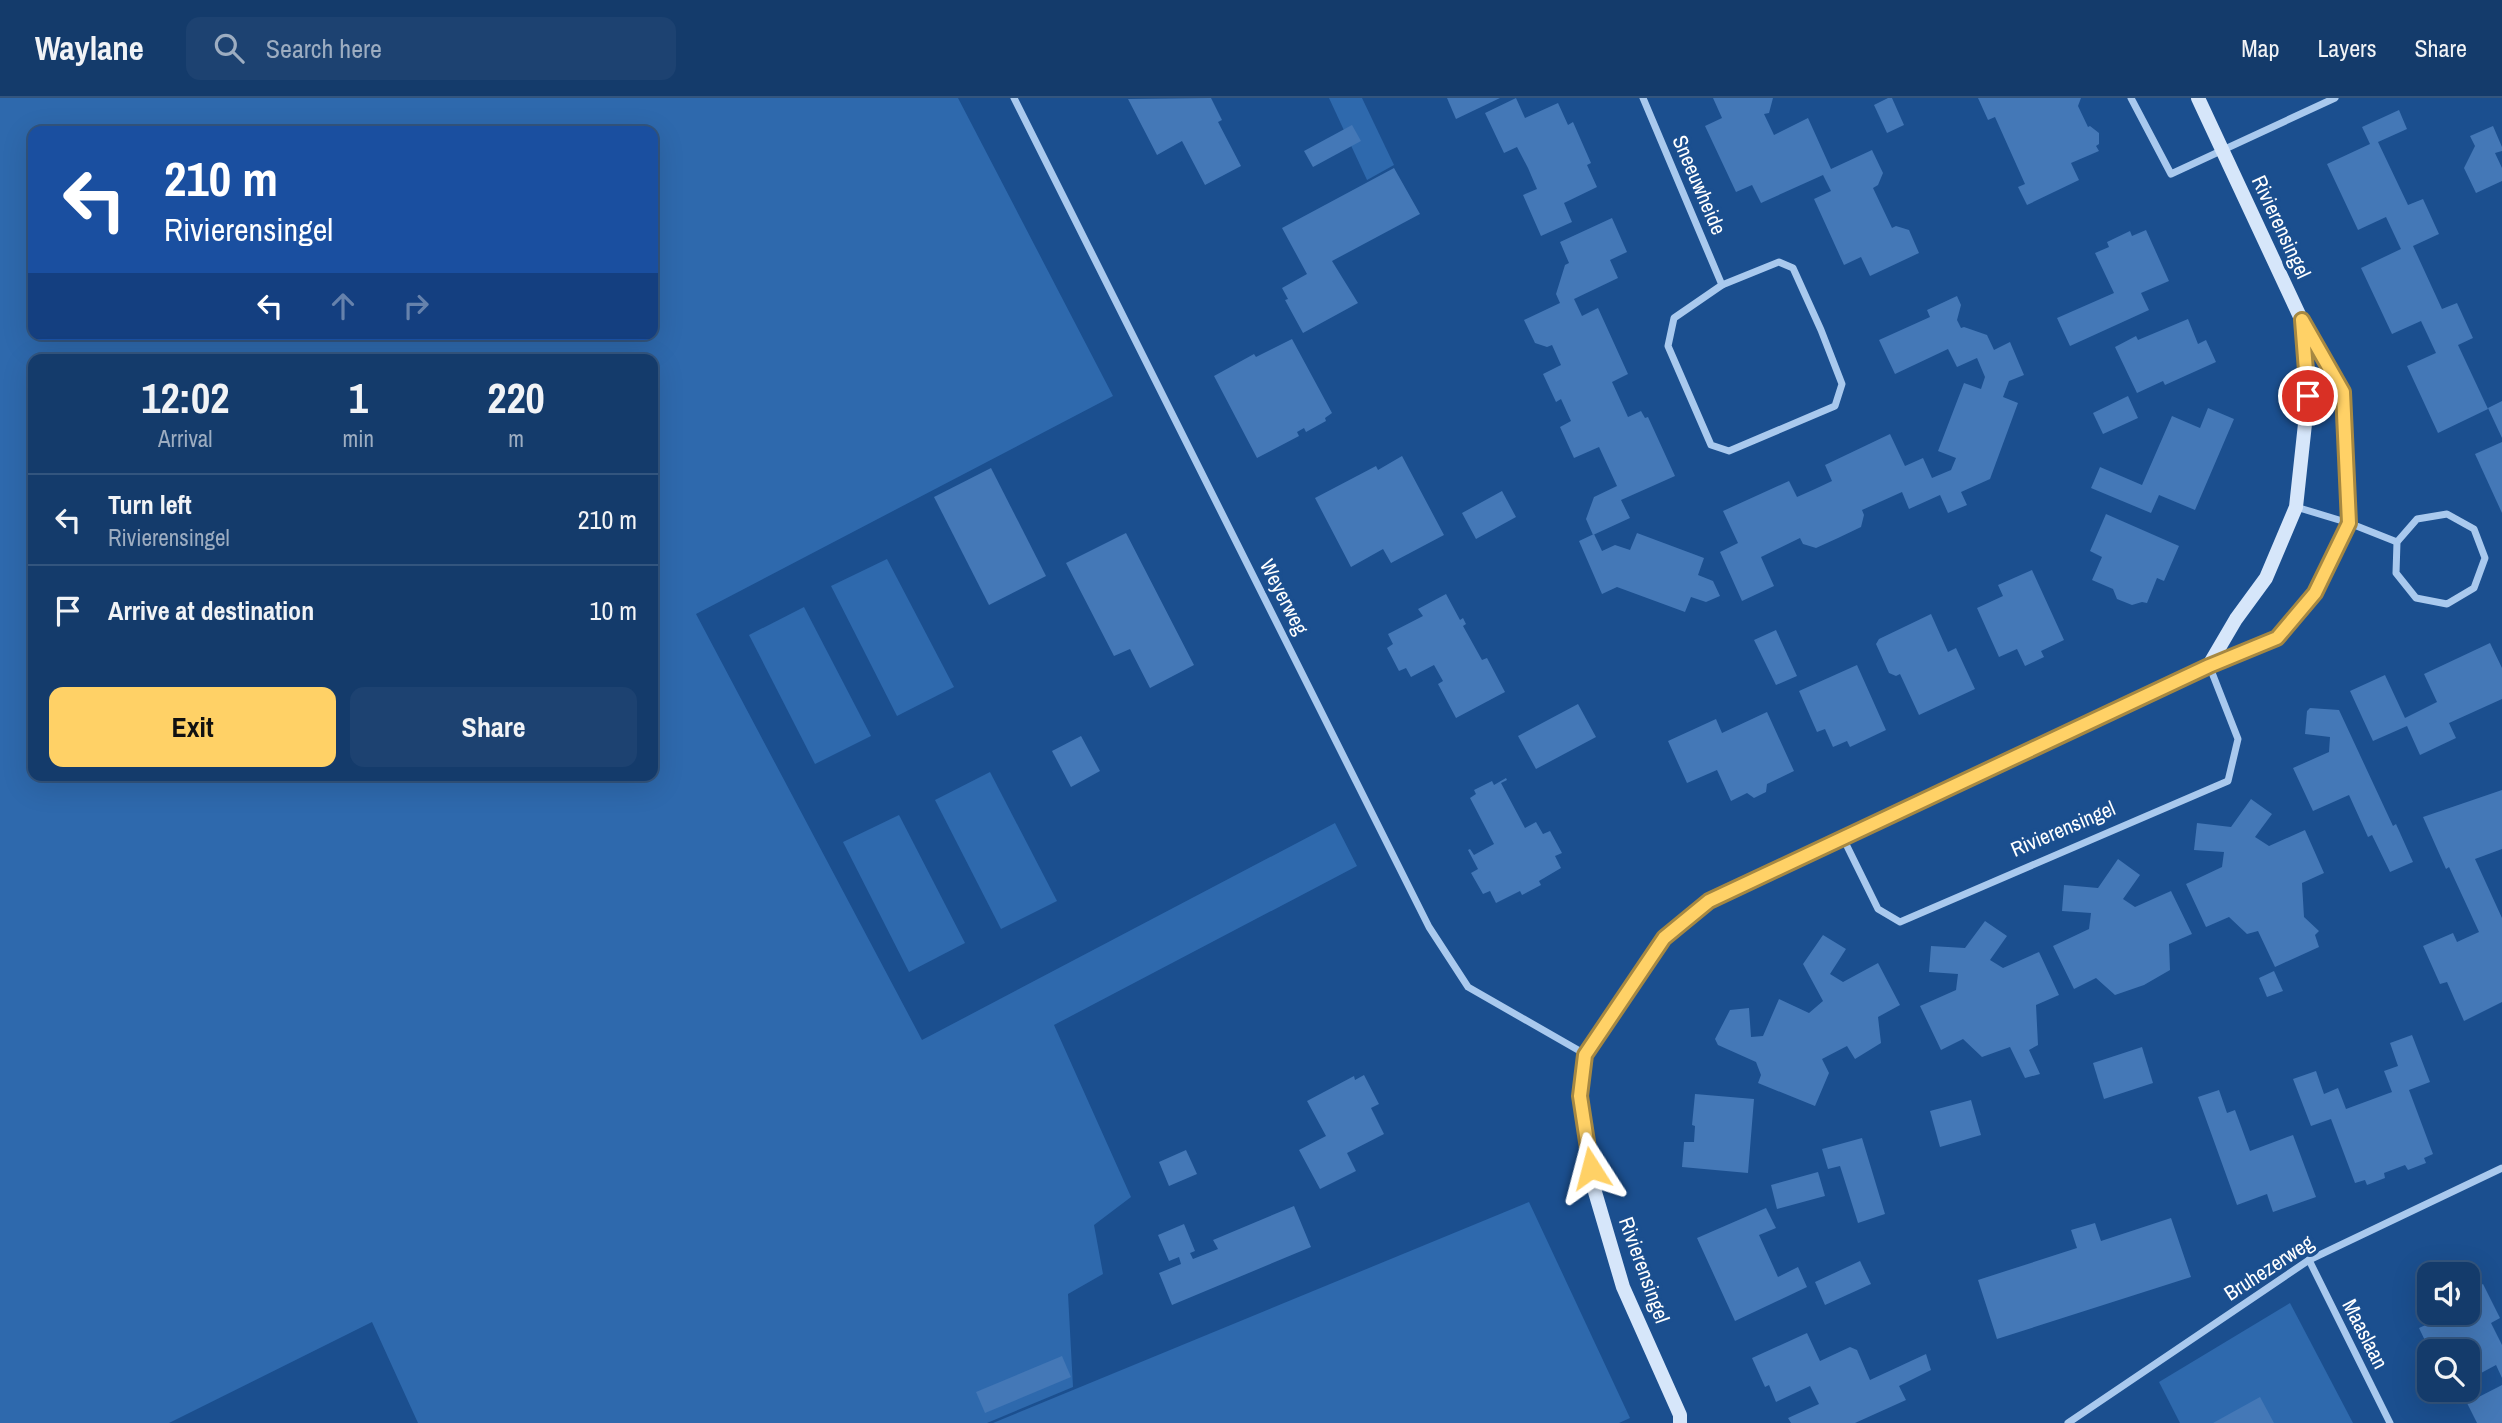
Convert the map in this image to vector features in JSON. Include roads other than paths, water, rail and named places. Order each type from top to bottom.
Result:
[{"type":"street","name":"Weyerweg","points":[[1014,98],[1429,927],[1468,986],[1585,1055]]},
{"type":"street","name":"Sneeuwheide","points":[[1643,98],[1722,285]]},
{"type":"street","points":[[2131,98],[2171,174],[2335,98]]},
{"type":"street","name":"Rivierensingel","points":[[1680,1423],[1680,1415],[1623,1287],[1595,1192],[1580,1096],[1585,1055],[1664,938],[1709,901],[1842,836],[2209,666],[2277,638],[2315,593],[2349,523],[2343,392],[2302,320],[2198,98]]},
{"type":"street","points":[[1779,262],[1793,268],[1842,384],[1835,406],[1728,451],[1711,445],[1668,346],[1674,318],[1722,285],[1779,262]]},
{"type":"street","name":"Rivierensingel","points":[[2209,666],[2236,619],[2266,578],[2296,507],[2308,396],[2302,320]]},
{"type":"street","points":[[2296,507],[2349,523],[2397,542]]},
{"type":"street","points":[[2447,514],[2474,529],[2485,558],[2474,588],[2447,604],[2416,598],[2396,573],[2397,542],[2417,519],[2447,514]]},
{"type":"street","name":"Rivierensingel","points":[[1842,836],[1878,909],[1900,922],[2228,781],[2238,739],[2209,666]]},
{"type":"street","name":"Bruhezerweg","points":[[2068,1423],[2309,1260],[2502,1168]]},
{"type":"street","name":"Maaslaan","points":[[2309,1260],[2390,1423]]}]
